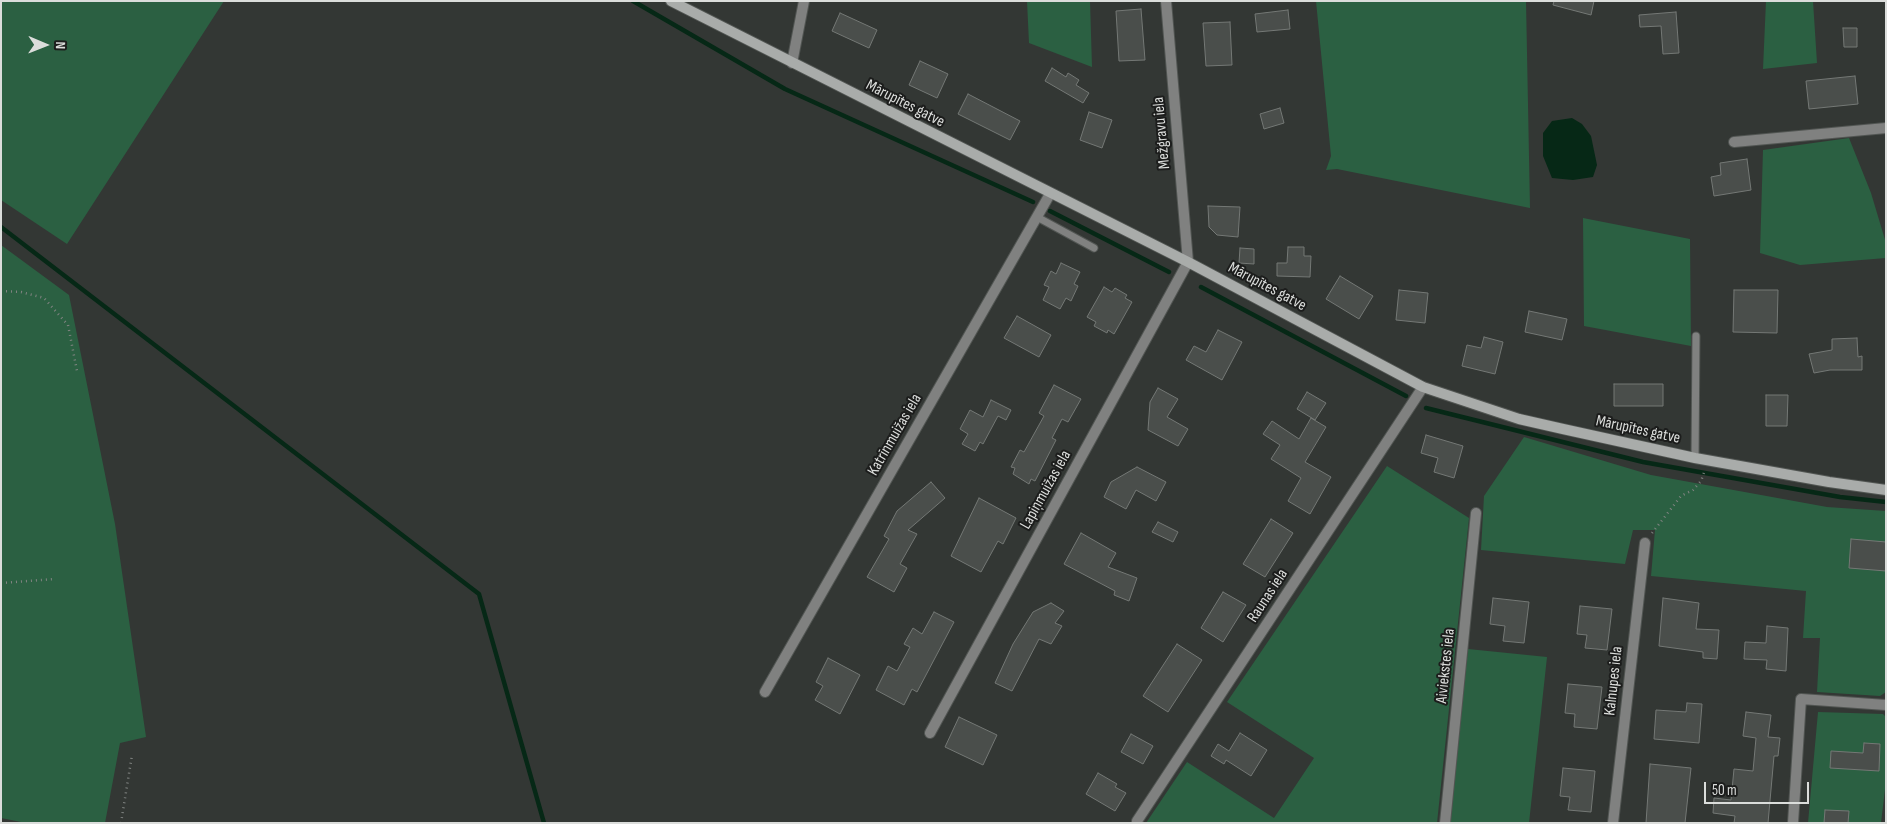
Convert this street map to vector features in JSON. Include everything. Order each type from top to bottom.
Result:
[{"type":"street","name":"Mārupītes gatve","points":[[671,1],[1188,262],[1423,387],[1519,419],[1695,458],[1829,482],[1886,490]]},
{"type":"street","points":[[792,63],[804,1]]},
{"type":"street","name":"Mežgravu iela","points":[[1166,1],[1188,262]]},
{"type":"street","points":[[1734,142],[1886,128]]},
{"type":"street","name":"Katrīnmuižas iela","points":[[765,692],[1050,194]]},
{"type":"street","name":"Lapiņmuižas iela","points":[[930,733],[1188,262]]},
{"type":"street","name":"Raunas iela","points":[[1137,821],[1423,387]]},
{"type":"street","name":"Aiviekstes iela","points":[[1445,823],[1476,513]]},
{"type":"street","name":"Kalnupes iela","points":[[1613,823],[1645,543]]},
{"type":"street","points":[[1793,823],[1801,700],[1886,705]]},
{"type":"lane","points":[[1037,217],[1094,248]]},
{"type":"lane","points":[[1695,458],[1696,336]]},
{"type":"path","points":[[1,291],[22,292],[44,298],[68,325],[77,371]]},
{"type":"path","points":[[1645,543],[1682,496],[1694,490],[1703,476],[1704,470]]},
{"type":"path","points":[[1,583],[55,579]]},
{"type":"path","points":[[122,823],[132,755]]},
{"type":"shaded area","points":[[1,1],[224,1],[67,244],[1,200]]},
{"type":"shaded area","points":[[1027,1],[1090,1],[1092,67],[1029,43]]},
{"type":"shaded area","points":[[1316,1],[1526,1],[1530,208],[1337,169],[1326,170],[1331,156]]},
{"type":"shaded area","points":[[1766,1],[1813,1],[1817,63],[1763,69]]},
{"type":"shaded area","points":[[1572,118],[1582,124],[1591,136],[1597,165],[1593,177],[1573,180],[1552,178],[1543,156],[1543,133],[1552,121]]},
{"type":"shaded area","points":[[1849,138],[1871,193],[1886,243],[1886,258],[1800,265],[1760,253],[1763,150]]},
{"type":"shaded area","points":[[1583,218],[1690,239],[1691,346],[1584,326]]},
{"type":"shaded area","points":[[1,245],[69,295],[115,524],[146,737],[120,743],[105,823],[26,823],[1,818]]},
{"type":"shaded area","points":[[1524,437],[1651,475],[1827,507],[1886,511],[1886,692],[1880,696],[1817,692],[1820,638],[1803,638],[1806,591],[1651,576],[1655,530],[1633,530],[1625,564],[1481,550],[1484,496]]},
{"type":"shaded area","points":[[1387,466],[1469,518],[1437,823],[1146,823],[1187,762],[1274,818],[1314,758],[1227,702]]},
{"type":"shaded area","points":[[1468,649],[1547,657],[1529,823],[1449,823]]},
{"type":"shaded area","points":[[1818,712],[1883,714],[1886,717],[1886,781],[1881,823],[1808,823]]},
{"type":"building","points":[[1554,1],[1594,1],[1591,15],[1553,5]]},
{"type":"building","points":[[1141,9],[1145,60],[1119,61],[1116,11]]},
{"type":"building","points":[[1288,10],[1290,29],[1257,32],[1255,14]]},
{"type":"building","points":[[1676,12],[1679,53],[1663,54],[1661,26],[1640,27],[1639,15]]},
{"type":"building","points":[[840,13],[877,30],[869,48],[832,31]]},
{"type":"building","points":[[1230,22],[1232,65],[1206,66],[1203,23]]},
{"type":"building","points":[[1843,28],[1857,28],[1857,47],[1844,47]]},
{"type":"building","points":[[920,61],[948,74],[937,98],[909,85]]},
{"type":"building","points":[[1052,68],[1066,77],[1068,73],[1079,80],[1076,85],[1089,93],[1083,103],[1045,81]]},
{"type":"building","points":[[1855,76],[1858,104],[1809,109],[1806,81]]},
{"type":"building","points":[[968,94],[1020,121],[1010,140],[958,114]]},
{"type":"building","points":[[1280,108],[1284,123],[1264,129],[1260,114]]},
{"type":"building","points":[[1089,112],[1112,120],[1102,148],[1080,140]]},
{"type":"building","points":[[1747,159],[1751,190],[1714,196],[1711,177],[1721,175],[1720,163]]},
{"type":"building","points":[[1208,206],[1240,207],[1238,237],[1217,235],[1209,227]]},
{"type":"building","points":[[1288,247],[1304,247],[1304,256],[1311,256],[1310,277],[1277,276],[1277,263],[1287,263]]},
{"type":"building","points":[[1240,248],[1254,249],[1254,264],[1239,263]]},
{"type":"building","points":[[1061,263],[1080,272],[1074,284],[1078,286],[1071,301],[1066,298],[1060,309],[1043,300],[1049,287],[1044,285],[1051,271],[1056,274]]},
{"type":"building","points":[[1340,276],[1373,296],[1359,319],[1326,299]]},
{"type":"building","points":[[1104,287],[1112,292],[1115,288],[1127,295],[1125,298],[1132,302],[1114,334],[1108,330],[1107,333],[1094,326],[1096,322],[1087,317]]},
{"type":"building","points":[[1399,290],[1428,293],[1425,323],[1396,320]]},
{"type":"building","points":[[1734,290],[1778,290],[1777,333],[1733,332]]},
{"type":"building","points":[[1529,311],[1567,319],[1562,340],[1525,332]]},
{"type":"building","points":[[1017,316],[1051,335],[1039,357],[1004,338]]},
{"type":"building","points":[[1218,330],[1242,342],[1222,380],[1186,360],[1194,346],[1206,352]]},
{"type":"building","points":[[1484,337],[1503,342],[1495,374],[1462,366],[1467,345],[1481,348]]},
{"type":"building","points":[[1857,338],[1858,357],[1862,356],[1862,370],[1830,370],[1814,373],[1809,354],[1832,350],[1832,339]]},
{"type":"building","points":[[1614,384],[1663,384],[1663,406],[1614,406]]},
{"type":"building","points":[[1054,385],[1081,399],[1068,422],[1062,419],[1052,438],[1056,440],[1035,481],[1031,479],[1029,484],[1013,474],[1015,468],[1011,467],[1020,450],[1024,452],[1044,416],[1039,413]]},
{"type":"building","points":[[1158,388],[1178,399],[1167,417],[1188,429],[1178,446],[1148,430],[1150,402]]},
{"type":"building","points":[[1307,392],[1326,403],[1315,420],[1297,409]]},
{"type":"building","points":[[1766,395],[1788,395],[1787,426],[1766,426]]},
{"type":"building","points":[[991,400],[1011,410],[1006,420],[998,416],[983,444],[980,442],[975,451],[962,444],[968,434],[960,429],[970,410],[983,417]]},
{"type":"building","points":[[1311,418],[1326,427],[1305,462],[1331,477],[1310,514],[1288,501],[1301,478],[1271,459],[1280,445],[1263,434],[1272,421],[1299,439]]},
{"type":"building","points":[[1426,435],[1463,446],[1454,478],[1434,472],[1438,458],[1421,453]]},
{"type":"building","points":[[1137,467],[1166,482],[1156,501],[1136,490],[1126,509],[1104,497],[1111,482]]},
{"type":"building","points":[[931,482],[945,498],[908,530],[917,534],[900,564],[907,568],[894,592],[867,577],[889,539],[884,536],[897,511]]},
{"type":"building","points":[[979,498],[1016,518],[1003,544],[998,541],[981,572],[951,556]]},
{"type":"building","points":[[1271,519],[1293,533],[1265,577],[1243,564]]},
{"type":"building","points":[[1158,522],[1178,532],[1173,542],[1152,532]]},
{"type":"building","points":[[1081,533],[1116,553],[1108,567],[1137,578],[1129,601],[1114,595],[1115,591],[1064,564]]},
{"type":"building","points":[[1851,539],[1886,542],[1886,571],[1849,568]]},
{"type":"building","points":[[1223,592],[1246,605],[1223,642],[1201,628]]},
{"type":"building","points":[[1493,598],[1529,602],[1524,643],[1503,641],[1505,626],[1490,624]]},
{"type":"building","points":[[1663,598],[1699,603],[1696,629],[1719,630],[1717,659],[1703,658],[1703,652],[1659,646]]},
{"type":"building","points":[[1051,603],[1064,611],[1055,623],[1062,626],[1051,644],[1039,639],[1012,691],[995,683],[1013,644],[1033,612]]},
{"type":"building","points":[[1580,606],[1612,609],[1607,650],[1585,648],[1587,635],[1577,634]]},
{"type":"building","points":[[934,612],[954,622],[917,692],[912,689],[904,705],[876,690],[888,666],[897,671],[910,647],[904,644],[913,628],[922,634]]},
{"type":"building","points":[[1767,626],[1788,628],[1786,671],[1766,669],[1767,660],[1744,659],[1745,642],[1766,643]]},
{"type":"building","points":[[1177,644],[1202,660],[1168,712],[1143,696]]},
{"type":"building","points":[[828,658],[860,675],[840,714],[815,700],[823,686],[816,682]]},
{"type":"building","points":[[1568,684],[1602,687],[1597,729],[1574,727],[1575,714],[1565,713]]},
{"type":"building","points":[[1687,703],[1702,704],[1699,743],[1654,739],[1656,710],[1686,712]]},
{"type":"building","points":[[1746,712],[1771,715],[1768,737],[1780,738],[1778,756],[1774,756],[1768,823],[1734,823],[1735,816],[1713,813],[1714,798],[1731,800],[1734,769],[1753,771],[1756,738],[1743,736]]},
{"type":"building","points":[[959,717],[997,735],[983,765],[945,747]]},
{"type":"building","points":[[1240,733],[1267,750],[1251,776],[1226,760],[1224,764],[1211,756],[1218,744],[1229,751]]},
{"type":"building","points":[[1131,734],[1153,746],[1143,764],[1121,752]]},
{"type":"building","points":[[1864,743],[1880,744],[1879,771],[1830,768],[1831,751],[1863,753]]},
{"type":"building","points":[[1650,764],[1691,768],[1685,823],[1646,823]]},
{"type":"building","points":[[1563,768],[1595,771],[1591,812],[1568,810],[1570,797],[1560,796]]},
{"type":"building","points":[[1098,773],[1117,784],[1115,787],[1126,793],[1115,811],[1086,794]]},
{"type":"building","points":[[1825,810],[1849,811],[1848,823],[1824,823]]},
{"type":"waterway","points":[[633,1],[785,89],[1033,202]]},
{"type":"waterway","points":[[1050,211],[1169,272]]},
{"type":"waterway","points":[[1,227],[479,594],[544,823]]},
{"type":"waterway","points":[[1201,287],[1406,396]]},
{"type":"waterway","points":[[1426,408],[1643,462],[1840,497],[1886,502]]}]
